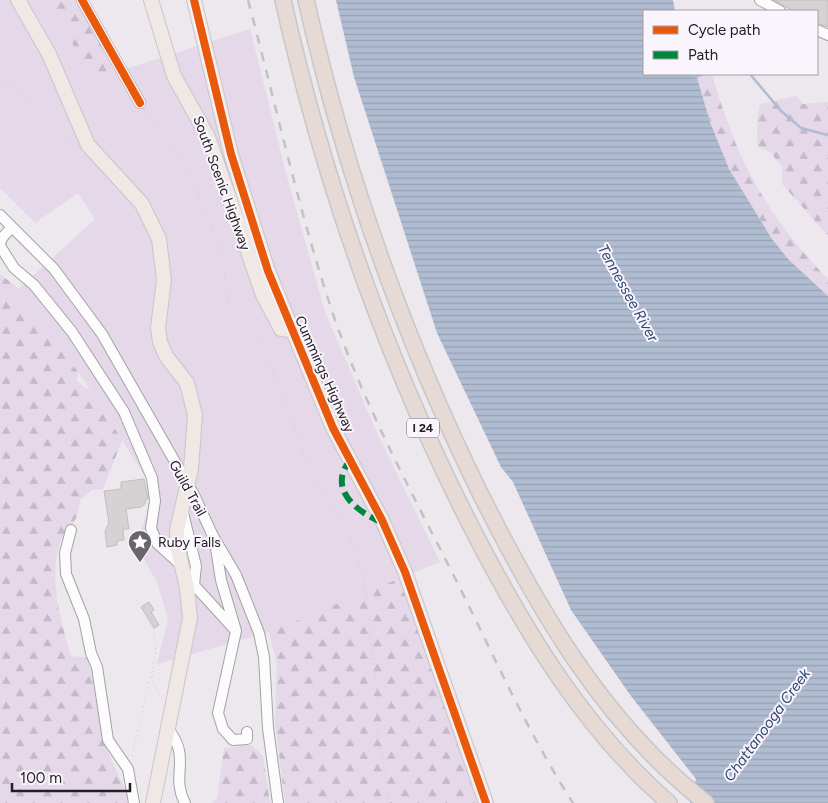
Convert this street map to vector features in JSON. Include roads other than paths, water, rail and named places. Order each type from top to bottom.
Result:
[{"type":"highway","name":"I 24","points":[[283,0],[318,146],[346,231],[378,321],[439,464],[496,574],[552,668],[593,724],[646,784],[668,803]]},
{"type":"highway","name":"I 24","points":[[306,0],[331,104],[371,233],[398,308],[460,452],[526,581],[582,672],[627,730],[686,788],[706,803]]},
{"type":"main road","points":[[18,0],[57,69],[85,140],[99,160],[142,204],[158,239],[164,280],[158,328],[160,342],[166,356],[187,383],[194,406],[195,434],[188,485],[177,530],[182,566],[190,587],[189,626],[153,803]]},
{"type":"main road","name":"South Scenic Highway","points":[[151,0],[174,76],[208,137],[263,295],[277,325],[281,329],[290,330]]},
{"type":"main road","name":"Cummings Highway","points":[[194,0],[246,208],[290,330],[333,428],[382,520],[413,594],[447,697],[486,803]]},
{"type":"street","points":[[82,0],[140,103]]},
{"type":"street","points":[[760,0],[778,10]]},
{"type":"street","name":"Guild Trail","points":[[0,215],[54,269],[102,334],[188,485],[213,536],[236,575],[259,633],[264,658],[268,728],[278,803]]},
{"type":"street","points":[[12,227],[2,238],[0,245],[14,268],[34,284],[72,332],[124,412],[152,478],[155,501],[151,528],[157,543],[182,566]]},
{"type":"street","points":[[182,508],[196,566],[190,587],[236,630]]},
{"type":"street","points":[[71,530],[65,553],[66,574],[84,620],[91,653],[97,667],[108,740],[128,769],[134,803]]},
{"type":"street","points":[[213,536],[221,580],[236,630],[218,713],[223,729],[232,740],[247,739],[247,732]]},
{"type":"street","points":[[168,729],[178,740],[180,750],[179,792],[185,803]]},
{"type":"water","points":[[336,0],[673,0],[675,10],[643,10],[643,75],[696,75],[710,122],[729,169],[772,239],[789,260],[828,296],[828,803],[690,803],[696,779],[631,696],[571,610],[513,482],[501,467],[437,333],[354,77]]},
{"type":"waterway","points":[[695,77],[700,75]]},
{"type":"waterway","points":[[751,75],[781,111],[801,128],[828,135]]},
{"type":"railway","points":[[248,0],[288,159],[321,278],[347,351],[375,418],[512,694],[541,749],[573,803]]},
{"type":"place","name":"Ruby Falls","points":[[140,563]]},
{"type":"water label","name":"Tennessee River","points":[[628,293]]},
{"type":"water label","name":"Chattanooga Creek","points":[[767,725]]}]
